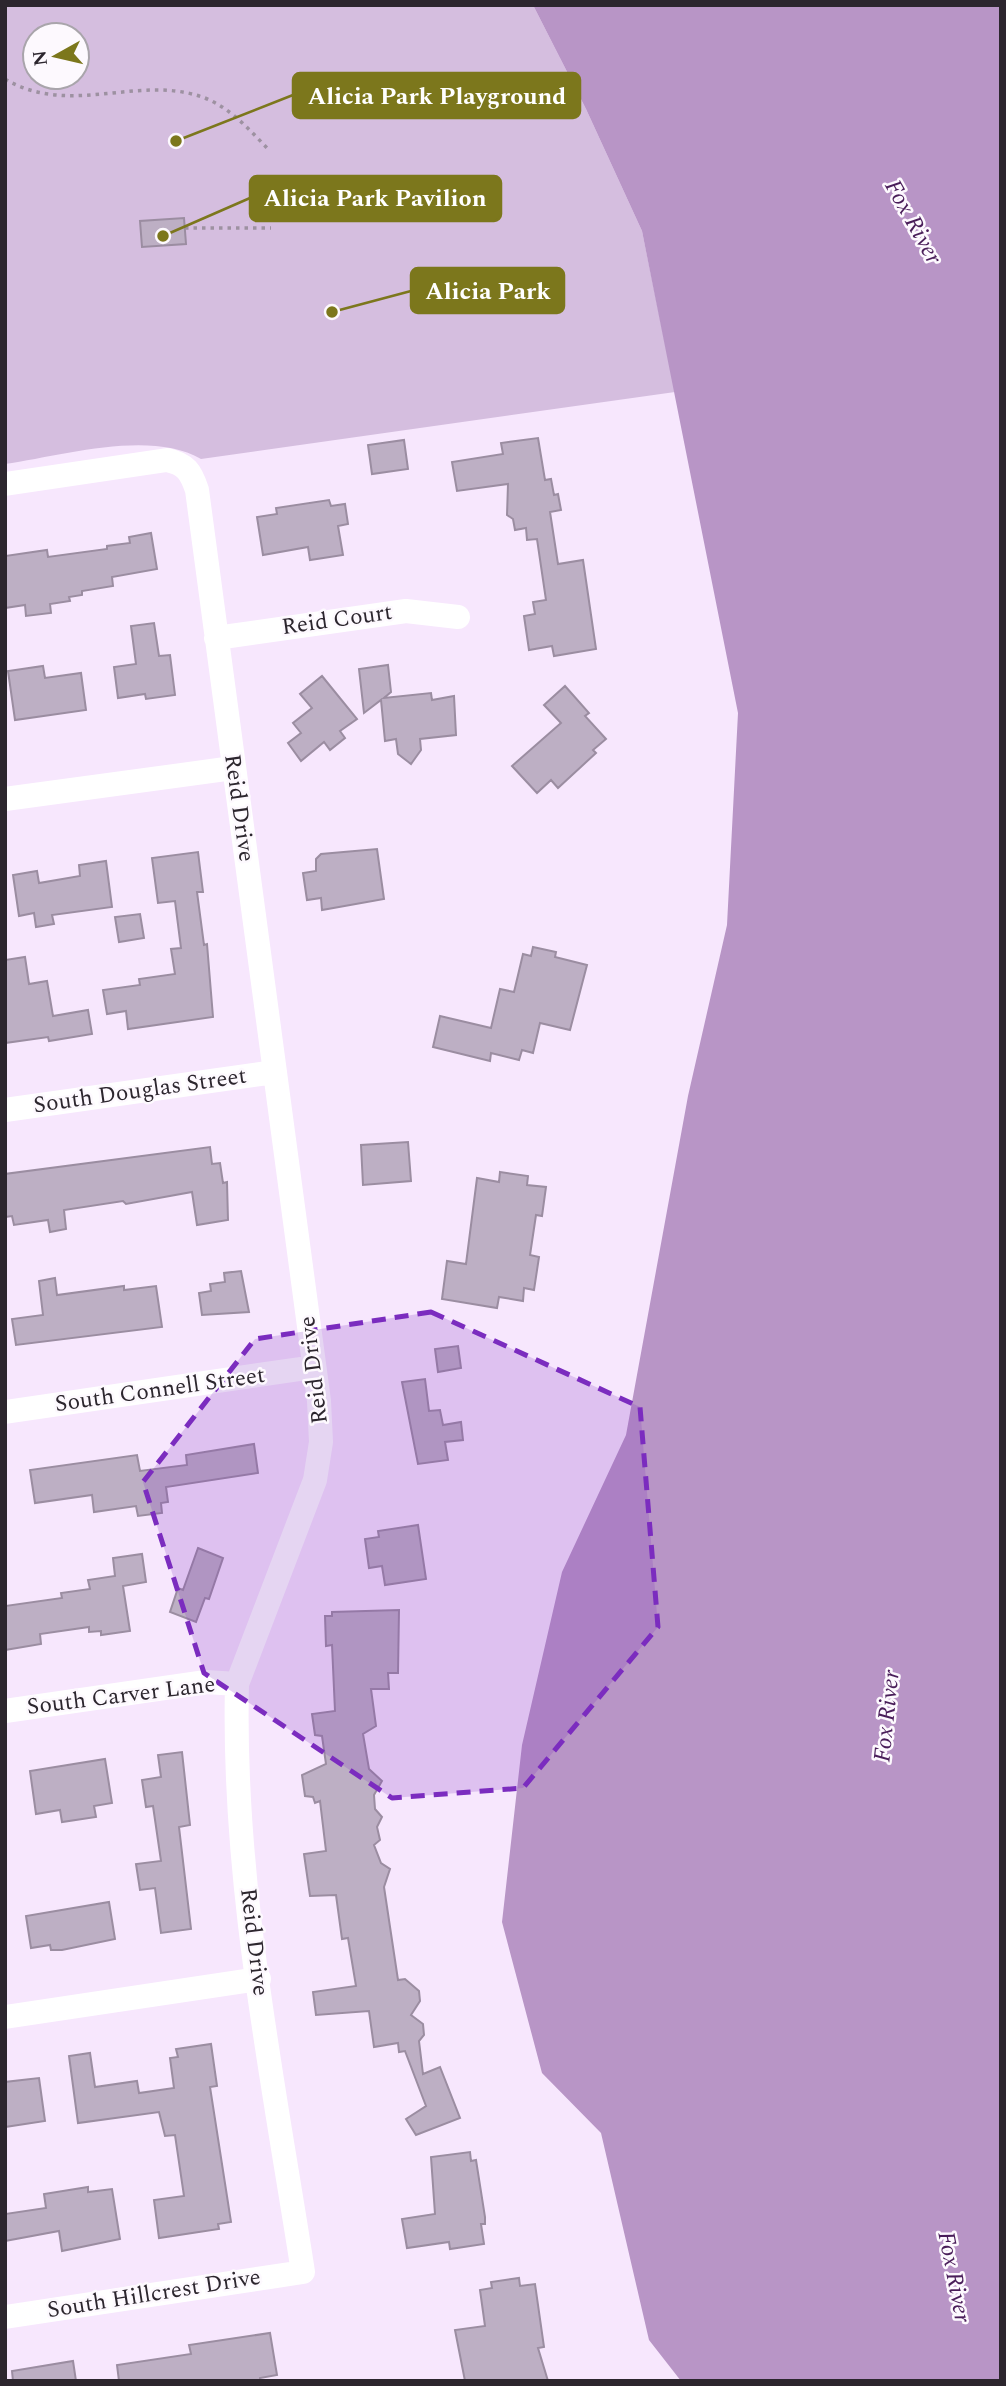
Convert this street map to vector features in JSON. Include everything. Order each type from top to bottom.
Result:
[{"type":"street","name":"Reid Drive","points":[[5,484],[167,460],[180,463],[191,472],[197,490],[314,1367],[321,1442],[318,1469],[237,1684],[238,1806],[258,1979],[303,2272]]},
{"type":"street","name":"Reid Court","points":[[216,638],[406,611],[458,617]]},
{"type":"street","points":[[5,799],[233,768]]},
{"type":"street","name":"South Douglas Street","points":[[5,1110],[275,1072]]},
{"type":"street","name":"South Connell Street","points":[[5,1412],[314,1367]]},
{"type":"street","name":"South Carver Lane","points":[[5,1710],[206,1682],[237,1684]]},
{"type":"street","points":[[5,2017],[258,1979]]},
{"type":"street","name":"South Hillcrest Drive","points":[[5,2317],[303,2272]]},
{"type":"path","points":[[5,79],[25,90],[50,96],[169,92],[204,98],[236,117],[267,148]]},
{"type":"path","points":[[185,228],[271,228]]},
{"type":"highlighted area","points":[[431,1312],[640,1407],[658,1627],[523,1788],[392,1798],[204,1673],[143,1482],[255,1339]]},
{"type":"shaded area","points":[[5,5],[533,5],[586,109],[642,231],[675,392],[201,459],[180,450],[157,446],[131,445],[5,464]]},
{"type":"water","name":"Fox River","points":[[533,5],[1001,5],[1001,2381],[681,2381],[649,2340],[601,2133],[542,2073],[502,1922],[522,1745],[562,1572],[626,1435],[688,1096],[727,925],[738,713],[642,231],[586,109]]},
{"type":"building","points":[[184,218],[186,244],[142,247],[140,221]]},
{"type":"building","points":[[538,438],[545,480],[551,479],[561,510],[550,512],[558,564],[583,560],[596,649],[554,656],[552,646],[529,650],[524,616],[535,614],[533,602],[546,600],[537,539],[527,540],[526,528],[515,530],[513,519],[507,515],[508,484],[457,491],[452,462],[503,454],[501,443]]},
{"type":"building","points":[[404,440],[408,469],[372,474],[368,445]]},
{"type":"building","points":[[329,500],[331,506],[345,504],[348,524],[338,526],[343,555],[310,560],[308,547],[263,555],[257,517],[277,514],[276,508]]},
{"type":"building","points":[[151,533],[157,569],[112,577],[113,586],[82,591],[82,595],[69,597],[70,601],[50,604],[51,613],[26,616],[25,605],[5,608],[5,556],[47,550],[48,557],[107,549],[107,546],[130,543],[129,537]]},
{"type":"building","points":[[154,623],[159,656],[170,655],[175,695],[146,699],[145,694],[118,698],[114,667],[136,664],[131,626]]},
{"type":"building","points":[[388,665],[391,692],[384,698],[431,693],[432,700],[454,696],[456,735],[420,739],[421,750],[411,764],[398,754],[396,739],[385,741],[381,700],[364,713],[359,669]]},
{"type":"building","points":[[43,666],[45,678],[81,673],[86,710],[15,720],[8,671]]},
{"type":"building","points":[[322,676],[357,719],[340,731],[345,738],[330,750],[324,742],[301,761],[288,743],[301,733],[293,723],[312,708],[300,694]]},
{"type":"building","points":[[565,686],[589,713],[585,716],[606,739],[593,750],[596,753],[558,788],[551,780],[537,793],[512,766],[561,723],[544,705]]},
{"type":"building","points":[[377,849],[384,899],[322,910],[321,898],[307,900],[303,873],[316,871],[316,859],[321,854]]},
{"type":"building","points":[[198,852],[203,892],[197,892],[204,945],[207,944],[213,1017],[128,1029],[126,1011],[107,1014],[103,990],[140,985],[139,979],[175,974],[171,949],[181,948],[175,901],[158,903],[152,858]]},
{"type":"building","points":[[106,861],[112,907],[52,915],[54,924],[36,927],[34,913],[19,916],[13,875],[37,871],[39,883],[80,876],[79,865]]},
{"type":"building","points":[[140,914],[144,938],[119,942],[115,917]]},
{"type":"building","points":[[533,947],[556,952],[555,957],[587,965],[570,1030],[540,1023],[533,1053],[522,1050],[519,1060],[491,1053],[490,1061],[433,1047],[440,1016],[491,1028],[500,989],[514,992],[523,954],[531,956]]},
{"type":"building","points":[[25,957],[29,984],[47,981],[53,1016],[88,1010],[92,1034],[49,1041],[48,1037],[5,1043],[5,960]]},
{"type":"building","points":[[408,1142],[411,1181],[363,1185],[361,1145]]},
{"type":"building","points":[[210,1147],[212,1164],[220,1163],[223,1183],[227,1182],[228,1220],[197,1225],[192,1192],[126,1204],[123,1201],[64,1210],[66,1229],[50,1232],[48,1220],[14,1225],[12,1216],[5,1217],[5,1174]]},
{"type":"building","points":[[500,1172],[528,1176],[527,1185],[546,1187],[542,1216],[536,1215],[530,1255],[539,1257],[534,1290],[524,1288],[523,1301],[499,1297],[497,1308],[442,1299],[447,1261],[466,1264],[477,1178],[499,1182]]},
{"type":"building","points":[[241,1271],[249,1312],[202,1315],[199,1293],[211,1291],[210,1284],[225,1282],[224,1273]]},
{"type":"building","points":[[55,1278],[57,1295],[124,1286],[124,1290],[156,1286],[162,1327],[16,1345],[12,1319],[43,1315],[39,1281]]},
{"type":"building","points":[[458,1346],[461,1368],[438,1372],[435,1349]]},
{"type":"building","points":[[425,1379],[429,1411],[440,1410],[443,1425],[461,1422],[463,1440],[445,1442],[448,1460],[418,1464],[402,1382]]},
{"type":"building","points":[[254,1444],[258,1473],[166,1487],[168,1502],[161,1503],[162,1513],[138,1516],[136,1506],[94,1512],[92,1495],[35,1503],[30,1470],[137,1455],[140,1471],[187,1465],[186,1455]]},
{"type":"building","points":[[418,1525],[426,1579],[385,1585],[382,1566],[369,1568],[365,1539],[379,1537],[378,1531]]},
{"type":"building","points":[[198,1548],[223,1558],[209,1599],[205,1598],[196,1622],[170,1612],[178,1588],[183,1590]]},
{"type":"building","points":[[142,1554],[146,1582],[123,1586],[130,1631],[101,1635],[101,1631],[89,1632],[89,1627],[40,1634],[41,1644],[5,1650],[5,1606],[62,1598],[61,1593],[90,1589],[88,1580],[115,1576],[113,1558]]},
{"type":"building","points":[[399,1610],[398,1673],[388,1673],[389,1689],[371,1689],[376,1726],[363,1734],[369,1769],[382,1781],[374,1795],[375,1809],[382,1817],[377,1827],[380,1840],[374,1845],[381,1863],[390,1869],[384,1887],[398,1980],[405,1979],[419,1991],[420,2001],[411,2015],[423,2024],[424,2035],[419,2041],[423,2074],[440,2067],[460,2118],[416,2135],[406,2119],[426,2106],[405,2051],[399,2052],[398,2043],[374,2047],[369,2011],[316,2015],[313,1992],[356,1986],[348,1938],[342,1939],[336,1895],[310,1896],[304,1854],[326,1851],[320,1801],[315,1803],[313,1797],[305,1796],[302,1775],[326,1764],[322,1736],[315,1735],[312,1714],[335,1711],[332,1645],[326,1646],[325,1616],[332,1616],[332,1612]]},
{"type":"building","points":[[182,1752],[190,1825],[179,1827],[191,1929],[161,1933],[155,1888],[140,1890],[136,1864],[161,1861],[153,1806],[146,1807],[142,1780],[161,1777],[158,1755]]},
{"type":"building","points":[[105,1759],[112,1803],[94,1806],[96,1817],[62,1822],[60,1810],[36,1814],[30,1771]]},
{"type":"building","points":[[109,1902],[115,1939],[62,1950],[51,1950],[50,1945],[31,1948],[26,1916]]},
{"type":"building","points":[[211,2044],[217,2086],[210,2087],[231,2222],[218,2224],[219,2229],[159,2238],[154,2200],[184,2196],[175,2135],[165,2136],[159,2112],[78,2123],[69,2056],[90,2053],[95,2087],[137,2081],[139,2093],[174,2088],[170,2058],[178,2057],[176,2049]]},
{"type":"building","points":[[39,2078],[45,2121],[5,2127],[5,2082]]},
{"type":"building","points":[[470,2152],[471,2161],[476,2160],[485,2217],[485,2224],[481,2224],[484,2244],[450,2249],[449,2242],[407,2248],[402,2219],[435,2214],[431,2157]]},
{"type":"building","points":[[88,2187],[88,2192],[112,2189],[120,2239],[62,2251],[59,2231],[5,2241],[5,2214],[46,2208],[44,2194]]},
{"type":"building","points":[[519,2278],[520,2286],[535,2284],[544,2347],[538,2348],[548,2381],[465,2381],[455,2330],[485,2326],[480,2290],[492,2288],[491,2282]]},
{"type":"building","points":[[270,2333],[277,2375],[260,2378],[260,2381],[119,2381],[117,2365],[191,2354],[189,2345]]},
{"type":"building","points":[[73,2361],[76,2381],[13,2381],[12,2371]]},
{"type":"place","name":"Alicia Park Playground","points":[[176,141]]},
{"type":"place","name":"Alicia Park Pavilion","points":[[163,236]]},
{"type":"place","name":"Alicia Park","points":[[332,312]]}]
